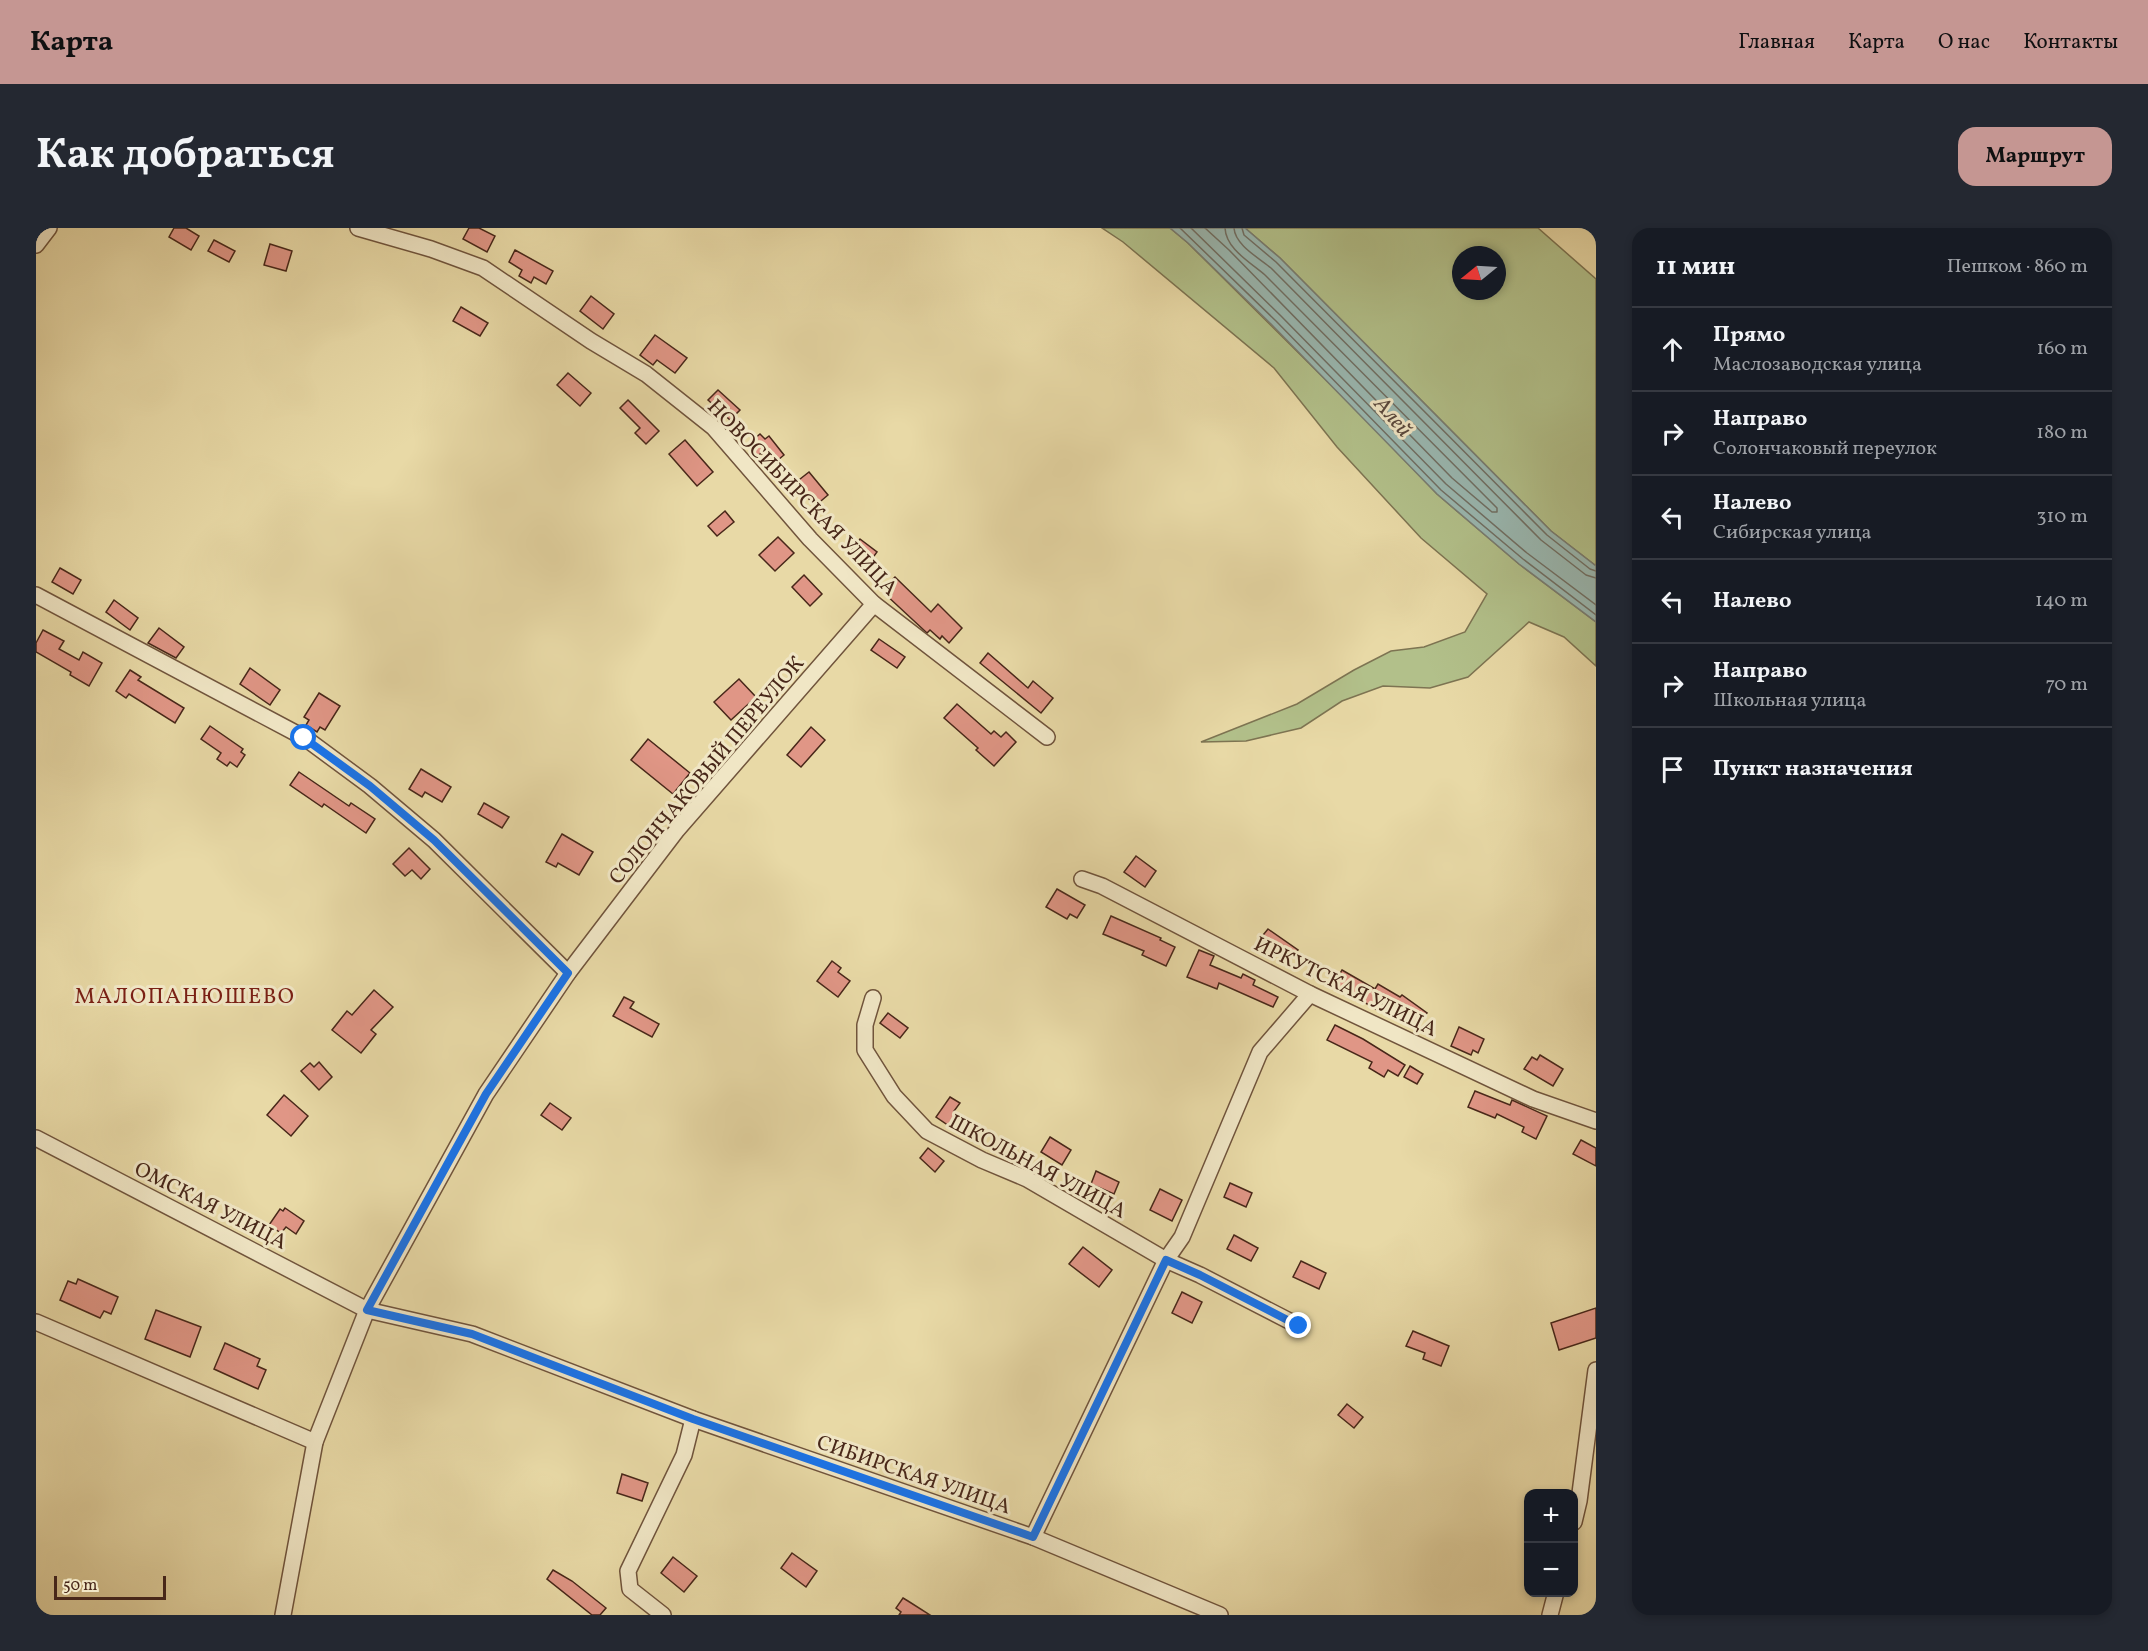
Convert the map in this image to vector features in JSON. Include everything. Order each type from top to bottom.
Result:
[{"type":"street","points":[[36,245],[49,228]]},
{"type":"street","name":"НОВОСИБИРСКАЯ УЛИЦА","points":[[358,228],[431,249],[483,268],[591,341],[646,374],[714,428],[810,539],[874,604],[1047,737]]},
{"type":"street","points":[[36,596],[304,738],[370,786],[434,840],[568,973]]},
{"type":"street","name":"СОЛОНЧАКОВЫЙ ПЕРЕУЛОК","points":[[283,1615],[315,1442],[367,1310],[486,1094],[568,973],[677,830],[874,604]]},
{"type":"street","name":"ИРКУТСКАЯ УЛИЦА","points":[[1082,879],[1102,886],[1310,994],[1533,1099],[1596,1121]]},
{"type":"street","points":[[1033,1537],[1166,1260],[1182,1237],[1260,1052],[1310,994]]},
{"type":"street","name":"ШКОЛЬНАЯ УЛИЦА","points":[[873,998],[865,1025],[865,1050],[894,1096],[927,1131],[982,1160],[1027,1179],[1166,1260],[1299,1326]]},
{"type":"street","name":"ОМСКАЯ УЛИЦА","points":[[36,1138],[367,1310]]},
{"type":"street","name":"СИБИРСКАЯ УЛИЦА","points":[[367,1310],[472,1334],[693,1419],[1033,1537],[1220,1615]]},
{"type":"street","points":[[36,1322],[315,1442]]},
{"type":"street","points":[[1578,1505],[1596,1370]]},
{"type":"street","points":[[663,1615],[630,1589],[628,1571],[684,1455],[693,1419]]},
{"type":"street","points":[[1550,1615],[1555,1597]]},
{"type":"green space","points":[[1102,228],[1170,228],[1188,243],[1437,494],[1519,564],[1596,622],[1596,666],[1564,637],[1529,622],[1468,677],[1430,688],[1383,686],[1342,701],[1301,728],[1246,741],[1201,742],[1297,704],[1391,651],[1424,647],[1465,632],[1487,594],[1421,538],[1337,447],[1274,368],[1123,242]]},
{"type":"green space","points":[[1245,228],[1538,228],[1596,279],[1596,566],[1551,531],[1280,258]]},
{"type":"water","name":"Алей","points":[[1170,228],[1245,228],[1280,258],[1551,531],[1596,566],[1596,622],[1519,564],[1437,494],[1272,325]]},
{"type":"building","points":[[174,228],[186,228],[199,236],[191,250],[169,237]]},
{"type":"building","points":[[469,228],[479,228],[495,236],[487,252],[463,239]]},
{"type":"building","points":[[214,240],[235,251],[229,262],[208,251]]},
{"type":"building","points":[[270,244],[292,251],[286,271],[264,265]]},
{"type":"building","points":[[515,250],[553,271],[546,284],[534,277],[531,283],[519,276],[522,270],[509,262]]},
{"type":"building","points":[[591,296],[614,314],[603,329],[580,311]]},
{"type":"building","points":[[461,307],[488,323],[480,336],[453,321]]},
{"type":"building","points":[[655,335],[687,358],[675,373],[657,360],[653,365],[640,355]]},
{"type":"building","points":[[568,373],[591,393],[580,406],[557,385]]},
{"type":"building","points":[[718,390],[740,410],[730,420],[708,400]]},
{"type":"building","points":[[628,400],[659,431],[646,444],[635,433],[640,428],[620,408]]},
{"type":"building","points":[[760,434],[765,439],[769,436],[784,455],[772,465],[761,453],[757,457],[747,445]]},
{"type":"building","points":[[685,440],[713,472],[697,486],[669,454]]},
{"type":"building","points":[[809,472],[828,495],[815,506],[795,483]]},
{"type":"building","points":[[725,511],[734,522],[717,536],[708,526]]},
{"type":"building","points":[[778,537],[794,553],[775,571],[759,555]]},
{"type":"building","points":[[860,539],[877,552],[866,567],[849,554]]},
{"type":"building","points":[[60,568],[81,580],[73,594],[52,582]]},
{"type":"building","points":[[804,575],[822,594],[810,606],[792,587]]},
{"type":"building","points":[[895,577],[931,612],[938,604],[962,628],[949,643],[942,636],[940,639],[930,630],[927,633],[885,594],[887,591],[884,588]]},
{"type":"building","points":[[114,600],[138,618],[130,630],[106,612]]},
{"type":"building","points":[[159,628],[184,647],[176,658],[148,643]]},
{"type":"building","points":[[43,630],[64,641],[59,649],[79,660],[83,652],[102,663],[89,686],[70,675],[71,672],[36,652],[36,643]]},
{"type":"building","points":[[879,639],[905,657],[897,668],[871,650]]},
{"type":"building","points":[[988,653],[1028,688],[1033,681],[1053,698],[1041,713],[980,663]]},
{"type":"building","points":[[250,668],[280,690],[270,705],[240,684]]},
{"type":"building","points":[[130,670],[141,677],[138,680],[184,708],[175,723],[129,694],[126,698],[116,691]]},
{"type":"building","points":[[739,679],[756,697],[731,720],[714,702]]},
{"type":"building","points":[[319,693],[340,706],[325,730],[320,727],[317,732],[306,725],[309,720],[304,717]]},
{"type":"building","points":[[957,704],[991,734],[994,731],[1001,737],[1006,732],[1016,742],[994,766],[976,750],[978,748],[944,718]]},
{"type":"building","points":[[210,726],[243,749],[241,752],[245,755],[237,767],[230,762],[227,766],[217,759],[221,753],[201,739]]},
{"type":"building","points":[[811,727],[825,740],[801,767],[787,755]]},
{"type":"building","points":[[648,739],[690,773],[673,794],[631,760]]},
{"type":"building","points":[[421,769],[451,787],[442,802],[425,792],[422,797],[409,789]]},
{"type":"building","points":[[299,772],[349,806],[351,803],[375,819],[366,833],[324,804],[322,807],[290,785]]},
{"type":"building","points":[[484,803],[509,817],[502,828],[478,814]]},
{"type":"building","points":[[562,834],[593,852],[579,875],[558,863],[556,867],[546,862]]},
{"type":"building","points":[[409,848],[430,869],[421,879],[412,870],[405,876],[393,864]]},
{"type":"building","points":[[1136,856],[1156,871],[1145,887],[1124,872]]},
{"type":"building","points":[[1057,889],[1085,905],[1077,918],[1070,914],[1067,919],[1046,907]]},
{"type":"building","points":[[1111,916],[1161,938],[1160,940],[1175,947],[1166,966],[1142,955],[1144,951],[1103,934]]},
{"type":"building","points":[[1268,929],[1298,950],[1289,962],[1277,953],[1274,959],[1264,952],[1268,947],[1259,940]]},
{"type":"building","points":[[1199,950],[1214,956],[1210,965],[1241,978],[1243,974],[1255,980],[1253,985],[1278,997],[1273,1007],[1219,983],[1217,989],[1187,977]]},
{"type":"building","points":[[832,961],[841,968],[838,972],[850,981],[838,997],[817,981]]},
{"type":"building","points":[[1342,970],[1375,989],[1378,984],[1400,997],[1402,995],[1427,1013],[1416,1028],[1381,1003],[1377,1010],[1334,984]]},
{"type":"building","points":[[374,990],[393,1007],[371,1030],[376,1034],[361,1053],[332,1030],[347,1011],[352,1015]]},
{"type":"building","points":[[624,997],[634,1002],[630,1008],[659,1024],[652,1037],[613,1016]]},
{"type":"building","points":[[888,1013],[908,1028],[900,1038],[880,1023]]},
{"type":"building","points":[[1335,1025],[1405,1065],[1398,1076],[1388,1070],[1384,1077],[1369,1068],[1372,1062],[1327,1040]]},
{"type":"building","points":[[1459,1027],[1484,1039],[1478,1053],[1473,1050],[1471,1055],[1451,1046]]},
{"type":"building","points":[[1540,1055],[1563,1069],[1553,1086],[1524,1069],[1532,1057],[1537,1060]]},
{"type":"building","points":[[319,1062],[332,1077],[319,1090],[301,1071],[310,1063],[314,1067]]},
{"type":"building","points":[[1410,1066],[1423,1074],[1417,1084],[1404,1077]]},
{"type":"building","points":[[1475,1091],[1510,1105],[1512,1100],[1547,1116],[1536,1139],[1522,1132],[1524,1127],[1497,1114],[1495,1118],[1468,1107]]},
{"type":"building","points":[[284,1095],[308,1116],[291,1136],[267,1115]]},
{"type":"building","points":[[950,1097],[960,1103],[954,1111],[966,1120],[958,1132],[936,1117]]},
{"type":"building","points":[[550,1103],[571,1118],[562,1130],[541,1115]]},
{"type":"building","points":[[1050,1137],[1071,1150],[1062,1165],[1041,1152]]},
{"type":"building","points":[[1581,1140],[1596,1148],[1596,1166],[1573,1154]]},
{"type":"building","points":[[928,1148],[944,1161],[935,1172],[920,1158]]},
{"type":"building","points":[[1096,1171],[1119,1182],[1114,1194],[1091,1184]]},
{"type":"building","points":[[1230,1183],[1252,1193],[1246,1207],[1224,1197]]},
{"type":"building","points":[[1160,1189],[1182,1200],[1172,1221],[1150,1210]]},
{"type":"building","points":[[285,1208],[304,1221],[296,1234],[286,1227],[281,1233],[269,1225],[280,1209],[283,1211]]},
{"type":"building","points":[[1234,1235],[1258,1248],[1251,1261],[1227,1249]]},
{"type":"building","points":[[1083,1247],[1112,1270],[1099,1287],[1069,1264]]},
{"type":"building","points":[[1301,1261],[1326,1273],[1319,1289],[1293,1277]]},
{"type":"building","points":[[78,1279],[118,1297],[111,1314],[104,1311],[100,1318],[60,1300],[68,1281],[76,1284]]},
{"type":"building","points":[[1182,1292],[1202,1302],[1192,1323],[1172,1313]]},
{"type":"building","points":[[1596,1308],[1596,1338],[1559,1350],[1551,1323]]},
{"type":"building","points":[[156,1310],[201,1327],[190,1357],[145,1339]]},
{"type":"building","points":[[1413,1331],[1449,1346],[1441,1366],[1423,1359],[1425,1353],[1406,1346]]},
{"type":"building","points":[[225,1343],[260,1359],[257,1366],[266,1370],[258,1389],[214,1369]]},
{"type":"building","points":[[1347,1404],[1363,1417],[1354,1428],[1338,1415]]},
{"type":"building","points":[[622,1474],[648,1483],[642,1501],[617,1493]]},
{"type":"building","points":[[792,1553],[817,1571],[806,1587],[781,1568]]},
{"type":"building","points":[[673,1557],[697,1576],[684,1592],[661,1573]]},
{"type":"building","points":[[553,1570],[572,1581],[606,1608],[600,1615],[592,1615],[547,1579]]},
{"type":"building","points":[[903,1598],[930,1615],[899,1615],[901,1612],[896,1608]]},
{"type":"district","name":"МАЛОПАНЮШЕВО","points":[[185,995]]},
{"type":"route","points":[[304,738],[370,786],[434,840],[568,973],[486,1094],[367,1310],[472,1334],[693,1419],[1033,1537],[1166,1260],[1299,1326]]}]
